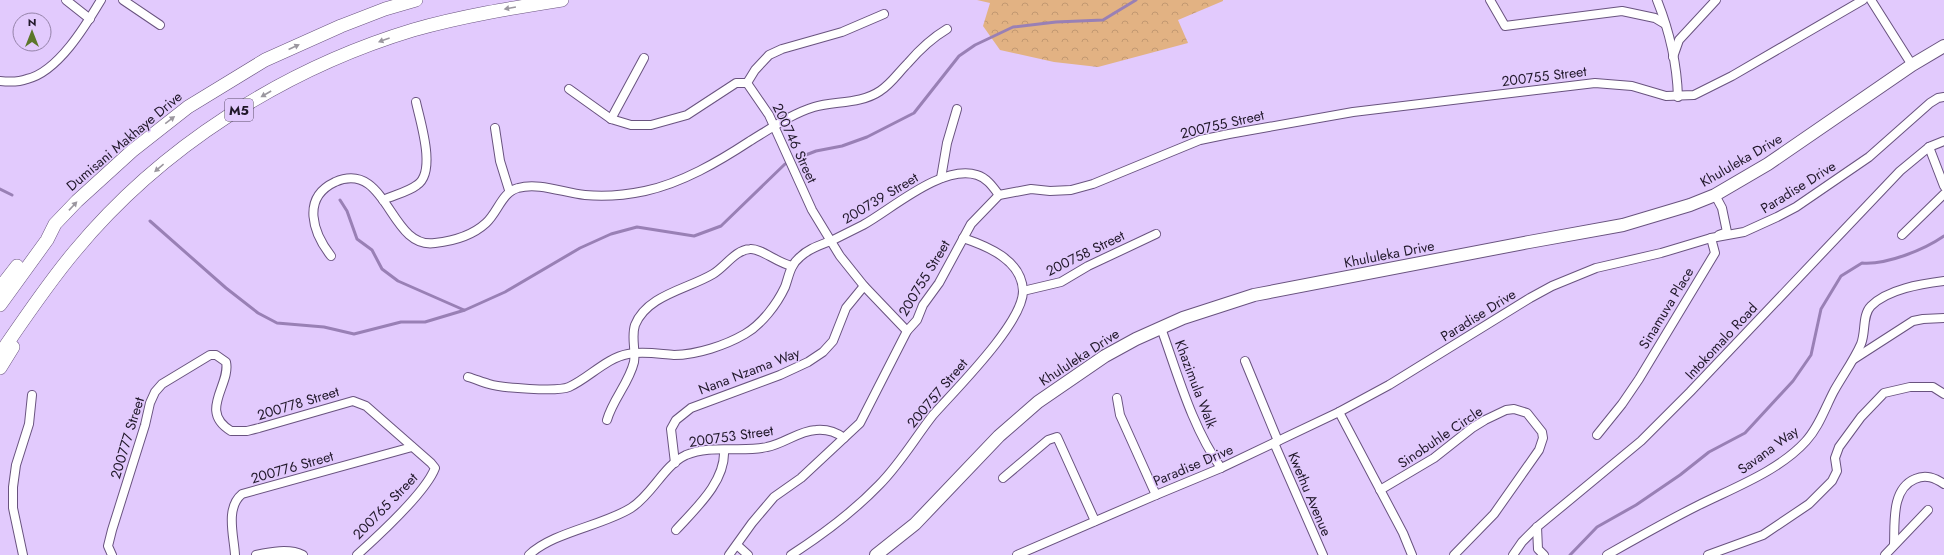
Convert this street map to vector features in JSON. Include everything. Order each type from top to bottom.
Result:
[{"type":"main road","name":"Dumisani Makhaye Drive","points":[[0,305],[48,240],[56,224],[77,201],[132,151],[160,128],[205,95],[265,60],[315,37],[385,9],[416,0]]},
{"type":"main road","name":"M5","points":[[0,354],[76,250],[116,207],[148,177],[191,142],[253,101],[325,63],[387,39],[460,18],[562,0]]},
{"type":"main road","points":[[0,288],[45,233],[56,224]]},
{"type":"main road","points":[[0,368],[36,303]]},
{"type":"street","points":[[66,0],[90,19]]},
{"type":"street","points":[[0,80],[10,82],[28,79],[39,74],[70,46],[90,19],[101,0]]},
{"type":"street","points":[[123,0],[160,25]]},
{"type":"street","points":[[1490,0],[1505,26],[1622,11],[1655,18],[1665,24]]},
{"type":"street","points":[[1657,0],[1665,24],[1677,76],[1678,96]]},
{"type":"street","points":[[1672,58],[1679,40],[1716,0]]},
{"type":"street","name":"200755 Street","points":[[729,555],[752,523],[774,497],[801,478],[860,423],[907,332],[917,320],[923,306],[939,283],[963,238],[978,214],[999,195],[1031,188],[1050,191],[1071,190],[1093,184],[1200,140],[1353,112],[1596,83],[1632,86],[1666,96],[1694,95],[1708,89],[1863,0]]},
{"type":"street","points":[[1871,0],[1912,65]]},
{"type":"street","points":[[569,89],[611,119],[631,125],[651,125],[687,115],[736,83],[747,83],[755,70],[769,55],[782,48],[842,32],[884,14]]},
{"type":"street","points":[[331,256],[316,232],[314,205],[319,194],[328,186],[338,181],[347,179],[360,180],[369,184],[383,200],[408,235],[417,242],[432,244],[461,237],[473,232],[487,222],[509,190],[521,187],[533,187],[602,196],[646,191],[675,181],[708,166],[798,113],[814,107],[863,98],[877,93],[890,84],[908,62],[932,38],[947,30]]},
{"type":"street","name":"Khululeka Drive","points":[[876,555],[915,524],[999,436],[1038,402],[1105,356],[1161,328],[1216,307],[1254,295],[1622,225],[1654,217],[1715,195],[1793,148],[1912,65],[1944,46]]},
{"type":"street","points":[[611,119],[644,58]]},
{"type":"street","name":"200746 Street","points":[[747,83],[769,115],[812,210],[840,256],[864,286],[907,332]]},
{"type":"street","name":"Paradise Drive","points":[[1017,555],[1221,468],[1339,412],[1389,385],[1552,286],[1596,268],[1661,253],[1711,238],[1744,232],[1796,207],[1869,157],[1930,103],[1938,98],[1944,97]]},
{"type":"street","points":[[383,200],[417,185],[423,180],[427,167],[424,137],[416,102]]},
{"type":"street","name":"200739 Street","points":[[941,178],[947,143],[957,109]]},
{"type":"street","points":[[495,128],[500,161],[509,190]]},
{"type":"street","name":"Intokomalo Road","points":[[1513,555],[1522,542],[1537,527],[1641,441],[1690,392],[1900,171],[1929,147],[1944,141]]},
{"type":"street","points":[[1929,147],[1944,186]]},
{"type":"street","name":"200739 Street","points":[[792,266],[799,257],[809,250],[831,241],[874,218],[941,178],[963,173],[976,175],[986,180],[999,195]]},
{"type":"street","points":[[1902,235],[1944,194]]},
{"type":"street","points":[[1711,238],[1727,232],[1722,208],[1715,195]]},
{"type":"street","name":"200758 Street","points":[[1023,291],[1061,282],[1088,266],[1156,234]]},
{"type":"street","points":[[963,238],[978,243],[1006,258],[1015,269],[1023,291]]},
{"type":"street","name":"Sinamuva Place","points":[[1597,435],[1622,404],[1639,379],[1715,253],[1711,238]]},
{"type":"street","points":[[468,378],[512,388],[568,388],[612,360],[625,354],[634,353],[677,355],[690,353],[730,341],[746,333],[769,311],[780,296],[792,266],[782,264],[754,249],[740,252],[714,274],[659,299],[646,310],[635,326],[634,353],[634,362],[613,404],[608,420]]},
{"type":"street","name":"Savana Way","points":[[1607,555],[1670,519],[1741,486],[1790,455],[1805,442],[1815,430],[1824,411],[1854,359],[1862,342],[1865,320],[1869,308],[1882,296],[1944,281]]},
{"type":"street","name":"Nana Nzama Way","points":[[675,463],[671,429],[676,420],[682,414],[691,408],[710,400],[780,375],[808,362],[823,352],[833,341],[846,308],[864,286]]},
{"type":"street","name":"200757 Street","points":[[791,555],[814,540],[880,485],[933,416],[1007,327],[1019,304],[1023,291]]},
{"type":"street","points":[[1854,359],[1913,321],[1944,318]]},
{"type":"street","name":"Khazimula Walk","points":[[1161,328],[1186,399],[1208,449],[1221,468]]},
{"type":"street","name":"200778 Street","points":[[210,355],[216,355],[226,362],[227,368],[216,406],[219,420],[231,431],[247,431],[353,401],[366,406],[435,468],[432,475]]},
{"type":"street","name":"200777 Street","points":[[112,555],[108,546],[112,530],[155,392],[162,384],[210,355]]},
{"type":"street","name":"Kwethu Avenue","points":[[1245,361],[1276,442],[1323,555]]},
{"type":"street","points":[[1708,555],[1763,535],[1809,504],[1832,482],[1837,472],[1835,458],[1839,447],[1861,417],[1884,393],[1910,387],[1933,387],[1944,394]]},
{"type":"street","points":[[23,555],[14,514],[13,488],[16,465],[29,424],[32,395]]},
{"type":"street","points":[[1117,398],[1120,415],[1156,495]]},
{"type":"street","name":"Sinobuhle Circle","points":[[1380,490],[1434,458],[1472,428],[1485,420],[1506,410],[1514,409],[1527,412],[1542,432],[1543,438],[1539,450],[1494,514],[1454,555]]},
{"type":"street","points":[[1339,412],[1403,533],[1412,555]]},
{"type":"street","name":"200753 Street","points":[[529,555],[552,541],[631,508],[646,497],[675,463],[686,456],[700,451],[769,447],[802,433],[816,430],[837,433],[844,438]]},
{"type":"street","points":[[1003,478],[1048,440],[1057,437],[1095,521]]},
{"type":"street","name":"200776 Street","points":[[236,555],[232,508],[236,499],[242,494],[412,447]]},
{"type":"street","points":[[676,530],[706,496],[723,469],[724,450]]},
{"type":"street","name":"200765 Street","points":[[356,555],[381,533],[432,475]]},
{"type":"street","points":[[1894,544],[1895,513],[1898,498],[1904,486],[1920,476],[1935,478],[1944,484]]},
{"type":"street","points":[[1885,555],[1928,510]]},
{"type":"street","points":[[1537,527],[1538,548],[1544,555]]},
{"type":"street","points":[[737,545],[748,555]]},
{"type":"street","points":[[256,555],[269,552],[288,551],[303,555]]},
{"type":"green space","points":[[977,0],[1223,1],[1178,20],[1188,43],[1098,67],[1054,62],[1000,50],[983,26],[990,3]]},
{"type":"waterway","points":[[798,158],[816,151],[842,146],[867,137],[914,113],[959,56],[975,45],[1013,27],[1056,22],[1103,20],[1136,0]]},
{"type":"waterway","points":[[150,221],[226,288],[258,313],[277,323],[324,327],[354,334],[401,322],[425,322],[465,310],[505,292],[580,248],[611,234],[637,227],[694,236],[721,226],[785,164]]},
{"type":"waterway","points":[[0,189],[12,195]]},
{"type":"waterway","points":[[340,200],[347,211],[357,239],[372,250],[382,269],[398,281],[464,310]]},
{"type":"waterway","points":[[1570,555],[1597,527],[1636,505],[1680,475],[1709,452],[1745,433],[1793,381],[1811,355],[1821,309],[1841,276],[1862,263],[1882,262],[1904,256],[1944,236]]}]
